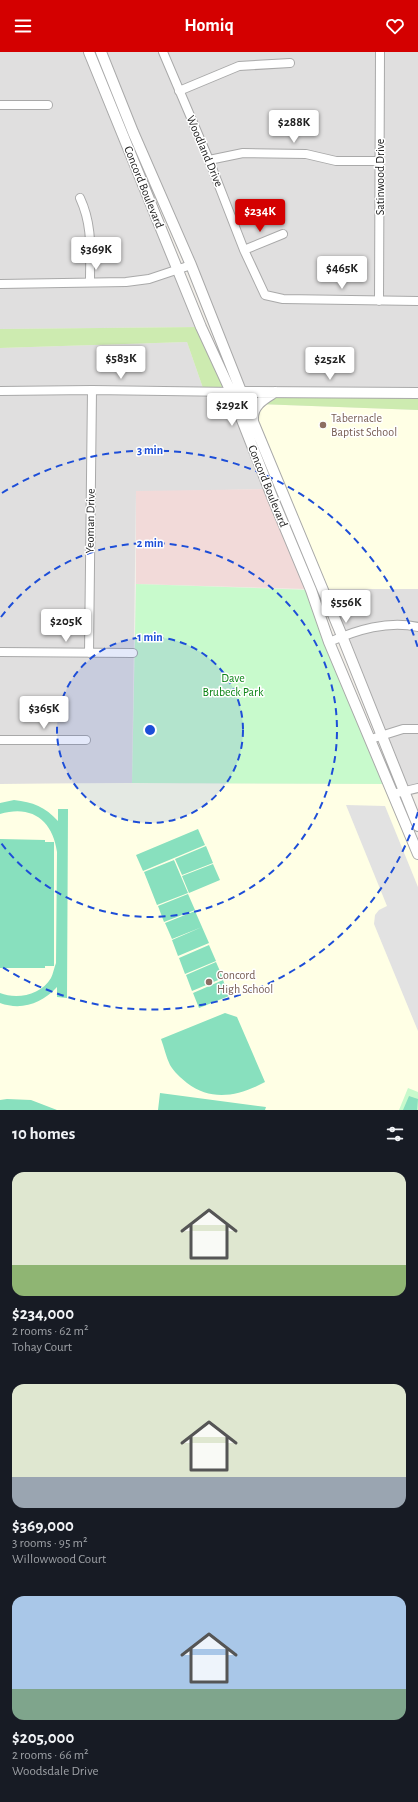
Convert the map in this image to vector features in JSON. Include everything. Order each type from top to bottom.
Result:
[{"type":"street","name":"Concord Boulevard","points":[[89,52],[177,270],[230,392],[311,590],[329,642],[418,854]]},
{"type":"street","name":"Concord Boulevard","points":[[101,52],[133,132],[191,265],[241,392],[342,636],[418,826]]},
{"type":"street","name":"Woodland Drive","points":[[163,52],[210,160],[244,250],[265,295],[283,299],[380,301]]},
{"type":"street","name":"Satinwood Drive","points":[[380,52],[380,301]]},
{"type":"street","points":[[179,90],[239,66],[290,63]]},
{"type":"street","points":[[0,105],[48,105]]},
{"type":"street","points":[[210,160],[243,153],[306,154],[336,161],[380,161]]},
{"type":"street","points":[[80,198],[87,212],[90,225],[90,281]]},
{"type":"street","points":[[244,250],[283,234]]},
{"type":"street","points":[[0,284],[90,281],[126,282],[149,279],[191,265]]},
{"type":"street","points":[[380,301],[418,301]]},
{"type":"street","points":[[0,391],[92,390],[418,393]]},
{"type":"street","name":"Yeoman Drive","points":[[89,653],[92,390]]},
{"type":"street","points":[[254,424],[253,412],[258,404],[275,392]]},
{"type":"street","points":[[329,642],[370,627],[406,624],[418,627]]},
{"type":"street","points":[[0,652],[133,653]]},
{"type":"street","points":[[370,739],[403,729],[418,729]]},
{"type":"street","points":[[0,740],[86,740]]},
{"type":"street","points":[[393,794],[418,788]]},
{"type":"shaded area","points":[[0,52],[89,52],[201,327],[0,329]]},
{"type":"shaded area","points":[[101,52],[418,52],[418,393],[241,392]]},
{"type":"shaded area","points":[[187,342],[204,391],[231,392],[269,489],[136,492],[132,783],[0,784],[0,348]]},
{"type":"shaded area","points":[[258,404],[418,410],[418,589],[322,589],[254,424]]},
{"type":"shaded area","points":[[269,489],[306,589],[136,584],[136,491]]},
{"type":"shaded area","points":[[322,589],[418,589],[418,788],[404,791]]},
{"type":"shaded area","name":"Concord High School","points":[[0,784],[389,784],[418,854],[418,1110],[0,1110]]},
{"type":"shaded area","points":[[346,805],[385,806],[418,887],[418,1031],[374,924],[375,915],[379,910],[387,906]]},
{"type":"green space","points":[[201,327],[231,392],[204,391],[187,342],[0,348],[0,329]]},
{"type":"green space","points":[[275,392],[418,393],[418,410],[258,404]]},
{"type":"green space","name":"Dave Brubeck Park","points":[[136,584],[311,590],[389,784],[132,783]]},
{"type":"green space","points":[[14,800],[27,802],[38,806],[58,821],[58,809],[68,809],[67,998],[57,997],[57,987],[45,997],[24,1006],[0,1003],[0,993],[21,996],[35,992],[47,984],[51,978],[56,963],[57,852],[55,841],[51,832],[46,824],[39,818],[31,813],[22,811],[11,811],[0,814],[0,803]]},
{"type":"green space","points":[[198,829],[205,845],[143,871],[136,855]]},
{"type":"green space","points":[[0,839],[45,840],[45,842],[54,842],[54,966],[45,966],[45,968],[0,968]]},
{"type":"green space","points":[[206,846],[213,863],[182,875],[175,859]]},
{"type":"green space","points":[[174,860],[188,893],[157,905],[144,872]]},
{"type":"green space","points":[[213,864],[220,880],[189,893],[182,876]]},
{"type":"green space","points":[[188,894],[195,910],[164,922],[158,906]]},
{"type":"green space","points":[[195,911],[202,927],[172,939],[165,923]]},
{"type":"green space","points":[[202,927],[209,943],[178,956],[172,940]]},
{"type":"green space","points":[[209,945],[216,961],[185,974],[179,958]]},
{"type":"green space","points":[[216,962],[223,978],[192,991],[186,975]]},
{"type":"green space","points":[[223,980],[229,996],[199,1008],[193,993]]},
{"type":"green space","points":[[225,1013],[237,1017],[265,1082],[245,1091],[226,1095],[216,1095],[196,1089],[178,1075],[167,1059],[161,1039]]},
{"type":"green space","points":[[408,1088],[418,1092],[418,1110],[399,1110]]},
{"type":"green space","points":[[160,1093],[266,1107],[265,1110],[158,1110]]},
{"type":"green space","points":[[409,1096],[418,1099],[417,1110],[403,1110]]},
{"type":"green space","points":[[0,1100],[31,1100],[57,1110],[0,1110]]},
{"type":"place","name":"Tabernacle Baptist School","points":[[323,425]]},
{"type":"place","name":"Concord High School","points":[[209,982]]}]
